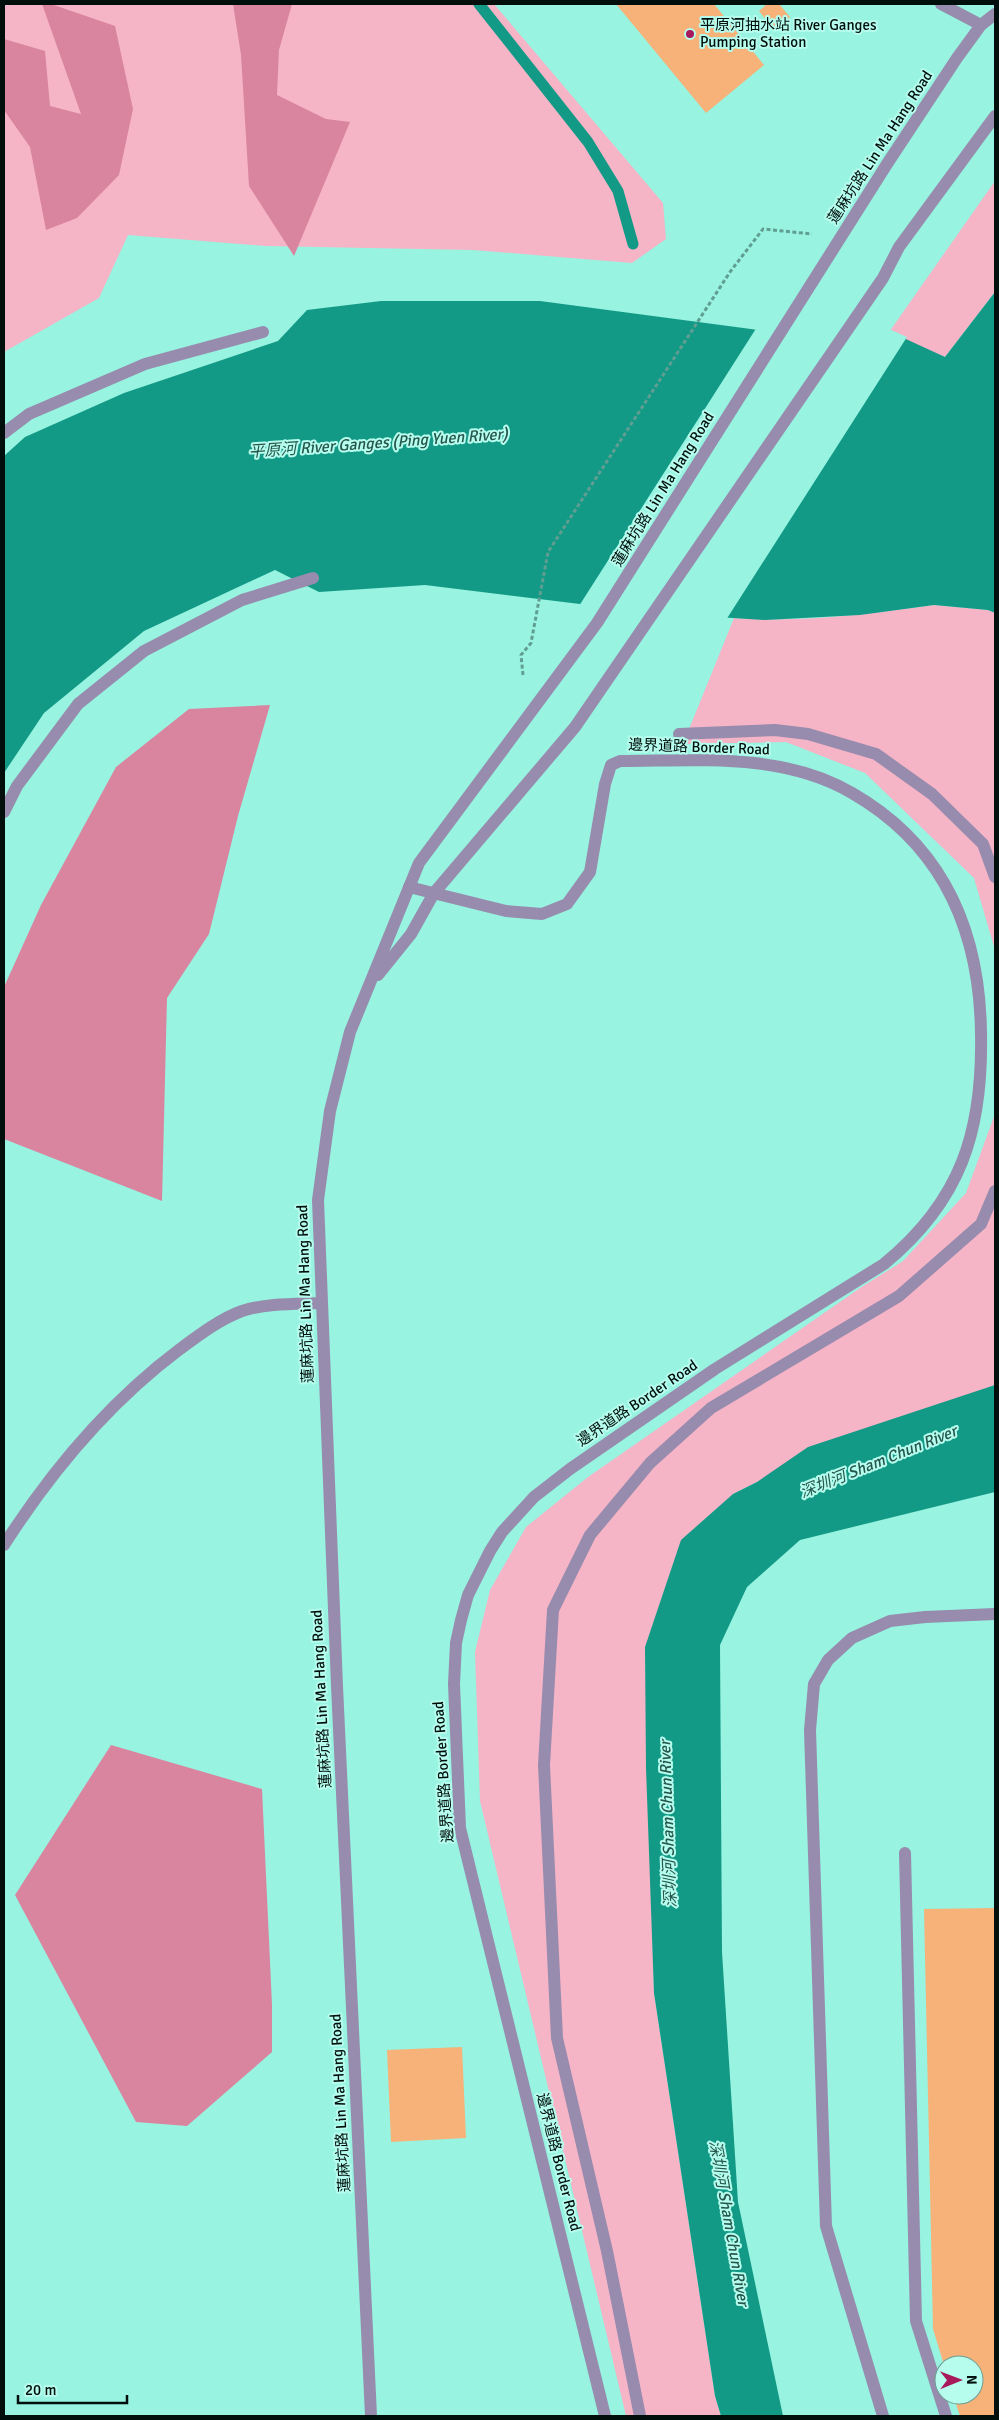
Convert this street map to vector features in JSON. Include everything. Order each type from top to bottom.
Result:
[{"type":"street","points":[[941,4],[981,25]]},
{"type":"street","name":"蓮麻坑路 Lin Ma Hang Road","points":[[371,2416],[318,1200],[325,1137],[345,1050],[368,986],[419,863],[597,623],[892,156],[981,25],[995,14]]},
{"type":"street","name":"蓮麻坑路 Lin Ma Hang Road","points":[[368,986],[410,934],[434,893],[575,727],[883,278],[900,247],[995,116]]},
{"type":"street","points":[[4,433],[29,414],[145,364],[263,332]]},
{"type":"street","points":[[4,812],[17,786],[78,704],[144,651],[242,600],[313,578]]},
{"type":"street","points":[[679,734],[775,730],[808,734],[876,754],[932,794],[983,844],[995,877]]},
{"type":"street","name":"邊界道路 Border Road","points":[[409,887],[506,912],[542,914],[567,904],[590,872],[605,784],[611,766],[620,761],[743,762],[774,765],[824,779],[873,806],[913,841],[935,868],[960,911],[976,962],[980,987],[982,1062],[978,1112],[965,1156],[945,1197],[916,1236],[900,1251],[866,1276],[741,1352],[534,1496],[502,1532],[478,1572],[468,1595],[456,1643],[454,1684],[460,1828],[604,2416]]},
{"type":"street","points":[[640,2416],[607,2251],[557,2038],[544,1765],[553,1610],[590,1535],[650,1463],[711,1408],[899,1296],[981,1224],[995,1191]]},
{"type":"street","points":[[4,1545],[55,1472],[82,1438],[113,1405],[158,1366],[215,1324],[242,1311],[272,1305],[321,1303]]},
{"type":"street","points":[[882,2416],[826,2226],[810,1730],[814,1684],[828,1660],[852,1638],[890,1621],[924,1617],[995,1614]]},
{"type":"street","points":[[905,1853],[916,2322],[946,2416]]},
{"type":"path","points":[[523,675],[521,655],[531,643],[548,552],[730,272],[762,229],[839,242]]},
{"type":"shaded area","points":[[4,4],[494,4],[663,203],[666,239],[632,263],[473,250],[265,246],[128,235],[99,298],[4,352]]},
{"type":"shaded area","points":[[42,4],[51,4],[115,26],[133,109],[119,175],[77,218],[46,230],[30,147],[4,110],[4,39],[45,51],[50,106],[81,114]]},
{"type":"shaded area","points":[[233,4],[292,4],[279,50],[277,95],[326,119],[350,122],[294,256],[249,186],[241,55]]},
{"type":"shaded area","points":[[995,181],[995,292],[945,357],[887,335]]},
{"type":"shaded area","points":[[934,605],[988,610],[995,613],[995,950],[974,878],[865,773],[786,742],[683,744],[734,618],[809,618]]},
{"type":"shaded area","points":[[270,705],[238,816],[209,934],[167,998],[162,1201],[4,1139],[4,987],[41,905],[116,767],[189,709]]},
{"type":"shaded area","points":[[995,1114],[995,1385],[757,1482],[733,1494],[645,1647],[654,1993],[715,2396],[721,2416],[626,2416],[480,1801],[475,1652],[490,1590],[526,1527],[588,1477],[860,1288],[903,1261],[966,1193]]},
{"type":"shaded area","points":[[111,1745],[262,1789],[272,2005],[272,2052],[187,2126],[136,2122],[15,1895]]},
{"type":"water","name":"平原河 River Ganges (Ping Yuen River)","points":[[995,292],[995,613],[988,610],[934,605],[860,615],[765,620],[654,613],[425,585],[319,592],[275,570],[144,631],[44,713],[4,773],[4,456],[25,437],[124,393],[278,341],[307,310],[381,301],[540,301],[827,339],[858,317],[945,357]]},
{"type":"water","name":"深圳河 Sham Chun River","points":[[995,1385],[995,1492],[800,1540],[747,1587],[720,1645],[722,1952],[738,2202],[783,2416],[721,2416],[715,2396],[654,1993],[646,1768],[645,1647],[681,1540],[733,1494],[757,1482],[808,1447]]},
{"type":"pier","points":[[858,315],[907,337],[726,620],[653,615],[579,606],[757,327],[827,337]]},
{"type":"building","name":"平原河抽水站 River Ganges Pumping Station","points":[[616,4],[714,4],[764,65],[706,113]]},
{"type":"building","points":[[767,4],[779,4],[790,17],[774,30],[759,11]]},
{"type":"building","points":[[995,1908],[995,2416],[960,2416],[956,2405],[984,2405],[984,2355],[941,2355],[933,2329],[924,1909]]},
{"type":"building","points":[[462,2047],[466,2138],[391,2142],[387,2050]]},
{"type":"waterway","points":[[479,4],[588,142],[618,191],[633,244]]},
{"type":"place","name":"平原河抽水站 River Ganges Pumping Station","points":[[690,34]]}]
